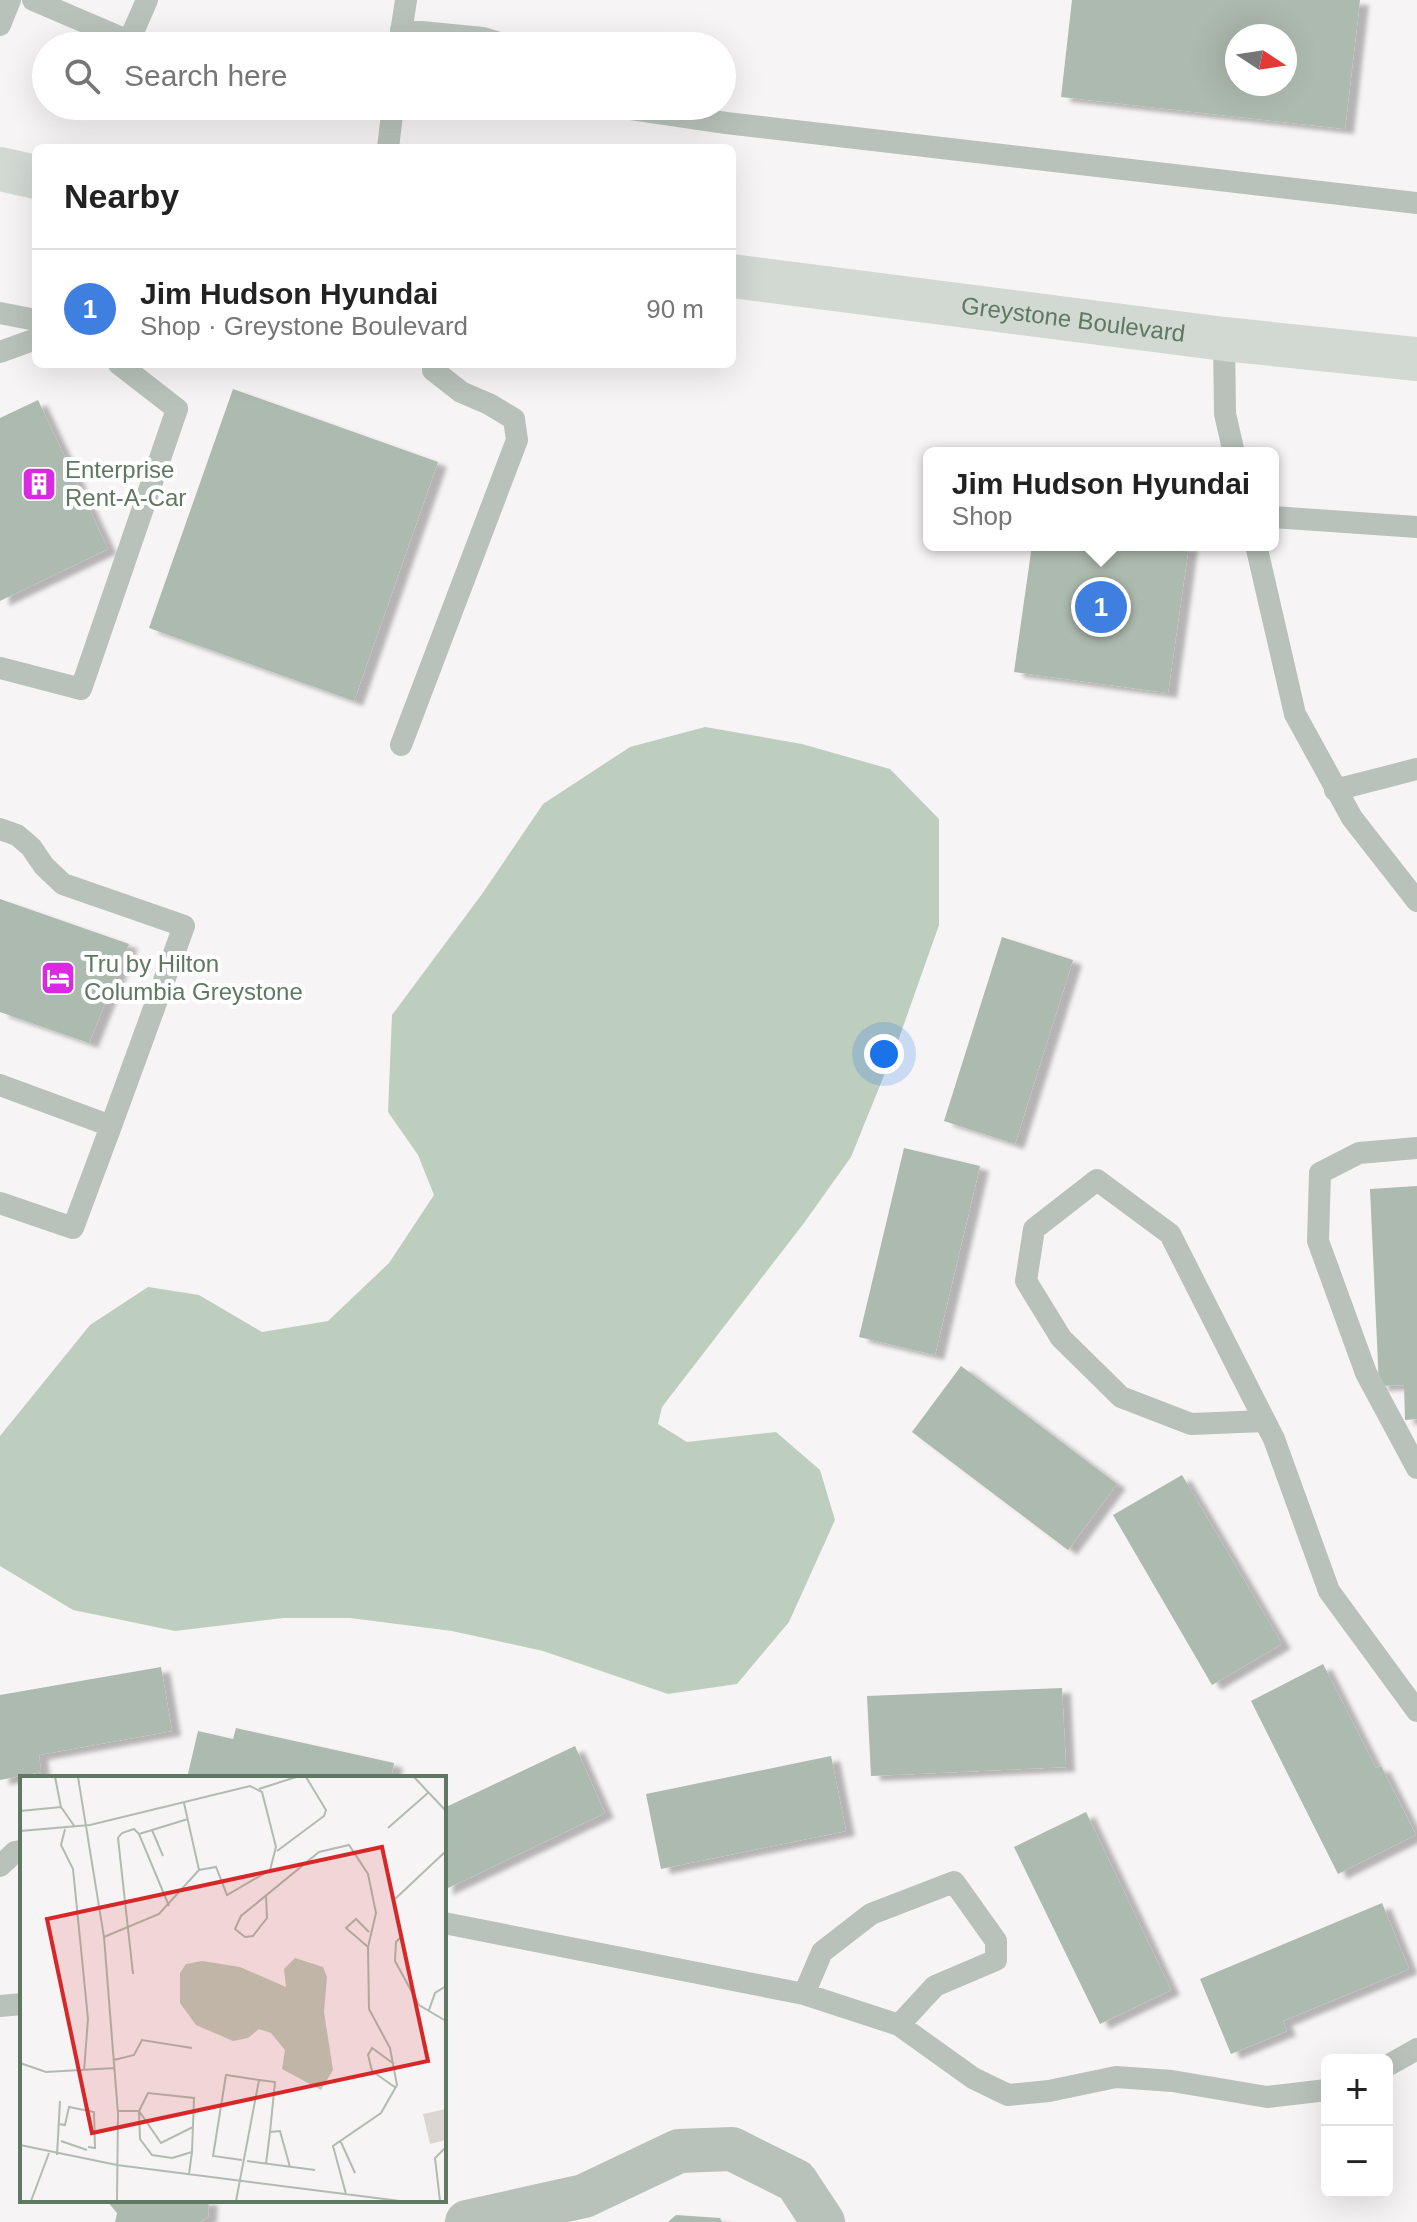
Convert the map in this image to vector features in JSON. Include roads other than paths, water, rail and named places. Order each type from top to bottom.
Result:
[{"type":"main road","points":[[0,169],[32,176]]},
{"type":"main road","name":"Greystone Boulevard","points":[[736,277],[1224,339],[1417,359]]},
{"type":"street","points":[[467,2222],[584,2196],[679,2151],[732,2149],[796,2181],[823,2222]]},
{"type":"lane","points":[[0,25],[10,0]]},
{"type":"lane","points":[[33,0],[108,32]]},
{"type":"lane","points":[[133,32],[147,0]]},
{"type":"lane","points":[[401,32],[406,0]]},
{"type":"lane","points":[[388,144],[391,120]]},
{"type":"lane","points":[[706,120],[1417,203]]},
{"type":"lane","points":[[0,313],[32,319]]},
{"type":"lane","points":[[1224,339],[1225,414],[1233,447]]},
{"type":"lane","points":[[0,352],[32,340]]},
{"type":"lane","points":[[0,668],[81,689],[177,409],[124,368]]},
{"type":"lane","points":[[401,745],[517,440],[514,419],[461,392],[433,368]]},
{"type":"lane","points":[[1279,517],[1417,527]]},
{"type":"lane","points":[[1257,551],[1295,714],[1352,818],[1417,901]]},
{"type":"lane","points":[[1335,790],[1417,769]]},
{"type":"lane","points":[[0,829],[24,841],[63,884],[184,926],[73,1228],[0,1203]]},
{"type":"lane","points":[[0,1085],[111,1126]]},
{"type":"lane","points":[[1417,1148],[1359,1153],[1320,1173],[1318,1241],[1366,1373],[1417,1468]]},
{"type":"lane","points":[[1265,1421],[1191,1424],[1121,1397],[1061,1338],[1026,1281],[1034,1229],[1097,1180],[1170,1234],[1265,1421],[1274,1439],[1329,1591],[1417,1711]]},
{"type":"lane","points":[[0,1866],[20,1851]]},
{"type":"lane","points":[[804,1994],[822,1952],[871,1914],[954,1882],[996,1941],[996,1960],[935,1986],[899,2025]]},
{"type":"lane","points":[[446,1923],[804,1994],[899,2025],[973,2078],[1008,2095],[1049,2091],[1116,2077],[1172,2081],[1267,2097],[1321,2091]]},
{"type":"lane","points":[[0,2006],[20,2004]]},
{"type":"lane","points":[[1393,2063],[1417,2049]]},
{"type":"place","name":"Enterprise Rent-A-Car","points":[[39,484]]},
{"type":"place","name":"Jim Hudson Hyundai","points":[[1101,607]]},
{"type":"place","name":"Tru by Hilton Columbia Greystone","points":[[58,978]]}]
